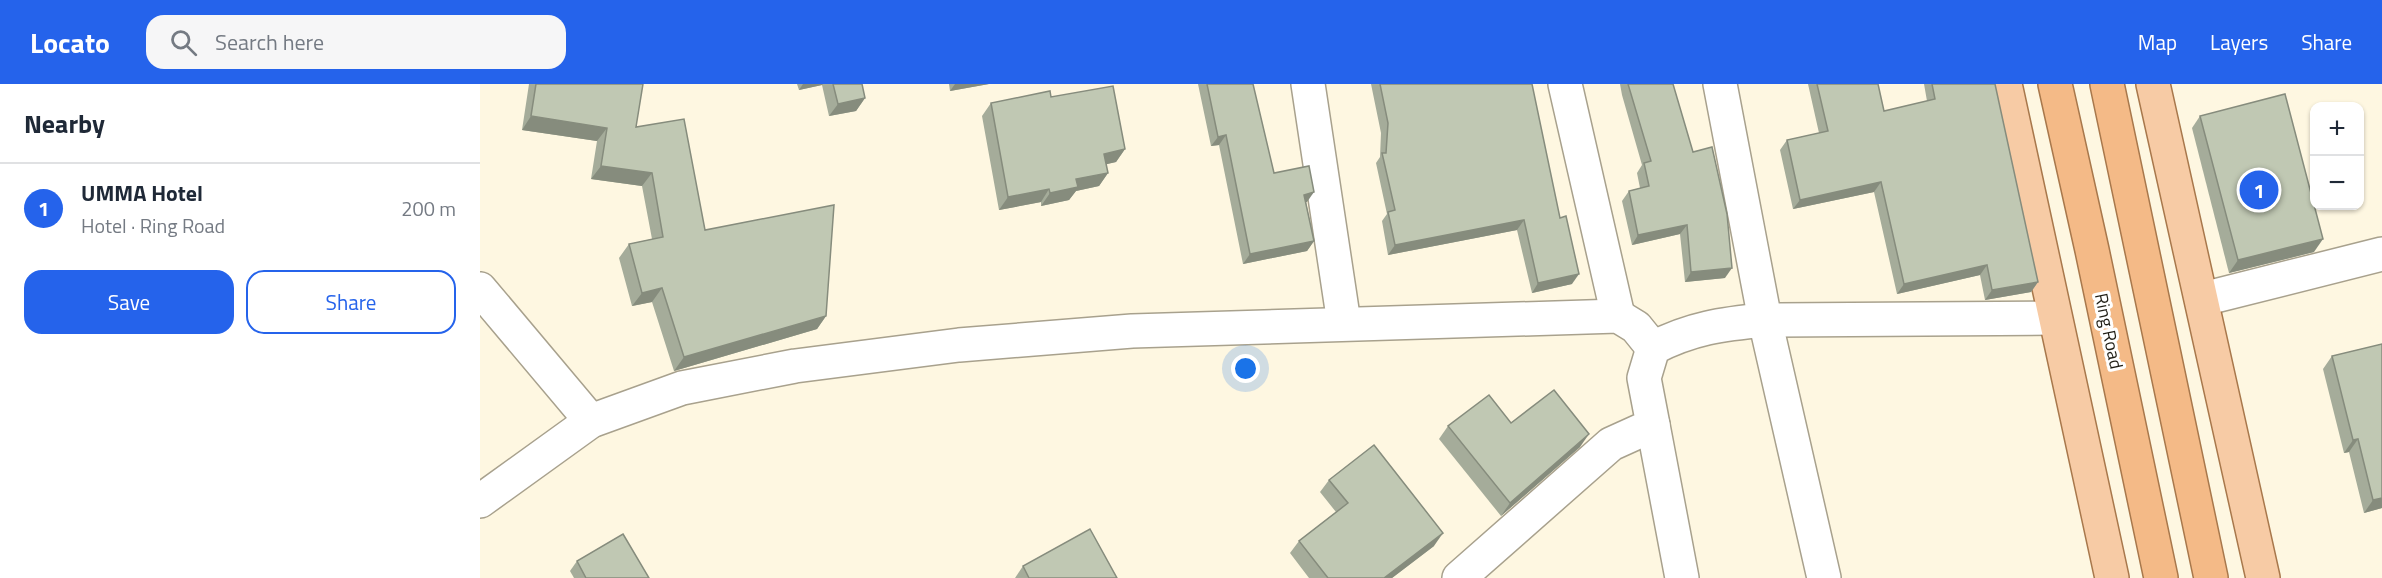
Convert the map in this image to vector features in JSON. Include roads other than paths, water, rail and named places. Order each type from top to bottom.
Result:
[{"type":"highway","name":"Ring Road","points":[[2055,84],[2095,261],[2161,578]]},
{"type":"highway","points":[[2107,84],[2211,578]]},
{"type":"main road","points":[[2005,84],[2112,578]]},
{"type":"main road","points":[[2153,84],[2203,299],[2263,578]]},
{"type":"street","points":[[1308,84],[1344,323]]},
{"type":"street","points":[[1565,84],[1618,316]]},
{"type":"street","points":[[1720,84],[1765,320],[1824,578]]},
{"type":"street","points":[[2203,299],[2382,254]]},
{"type":"street","points":[[480,289],[591,421]]},
{"type":"street","points":[[480,501],[591,421],[682,388],[795,366],[959,345],[1132,331],[1618,316],[1636,327],[1653,348]]},
{"type":"street","points":[[1682,578],[1644,378],[1653,348],[1681,333],[1721,324],[1765,320],[2054,318]]},
{"type":"street","points":[[1459,578],[1611,444],[1653,425]]},
{"type":"place","name":"UMMA Hotel","points":[[2259,190]]}]
